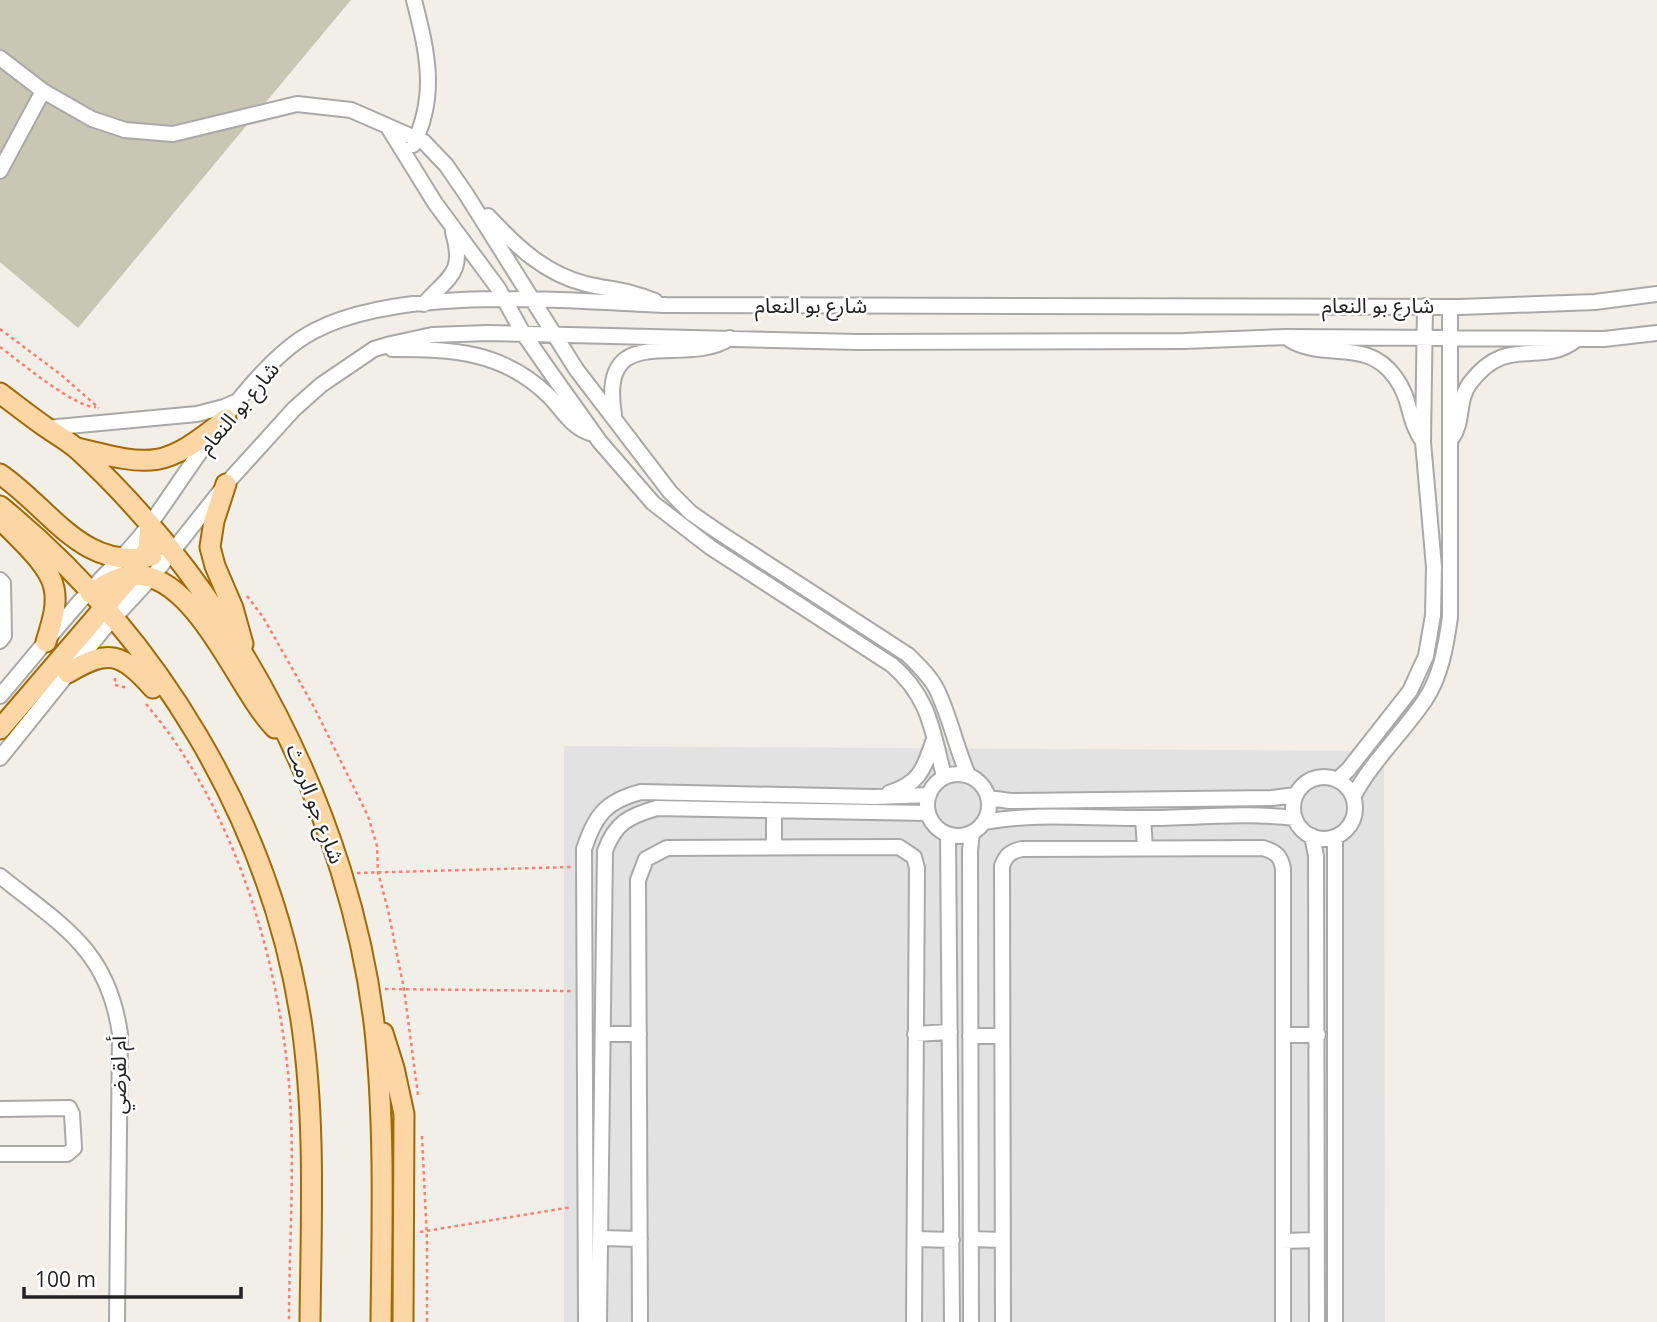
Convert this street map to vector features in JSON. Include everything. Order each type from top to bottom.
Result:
[{"type":"main road","name":"شارع جو الرمث","points":[[0,393],[76,448],[150,524],[215,611],[254,671],[309,780],[342,873],[369,988],[380,1090],[382,1322]]},
{"type":"main road","points":[[76,448],[127,460],[159,461],[192,446],[226,419]]},
{"type":"main road","points":[[0,474],[79,542],[165,583],[190,606],[236,670],[268,721],[276,730],[288,736]]},
{"type":"main road","points":[[226,484],[214,521],[210,547],[254,671]]},
{"type":"main road","points":[[0,506],[33,533],[102,606],[180,706],[208,753],[238,813],[274,908],[290,964],[301,1020],[310,1114],[310,1322]]},
{"type":"main road","points":[[0,519],[39,562],[54,585],[55,604],[46,642]]},
{"type":"main road","points":[[0,729],[145,557],[150,524]]},
{"type":"main road","points":[[145,557],[172,552]]},
{"type":"main road","points":[[68,673],[91,659],[113,656],[138,671],[153,687],[180,706]]},
{"type":"main road","points":[[369,988],[394,1069],[404,1114],[403,1322]]},
{"type":"street","points":[[407,159],[417,138],[430,86],[424,36],[414,0]]},
{"type":"street","points":[[0,58],[43,91],[92,119],[125,130],[173,134],[298,104],[351,110],[424,142],[446,165],[466,194],[576,369],[670,492],[691,513],[908,655],[936,688],[968,775]]},
{"type":"street","points":[[0,171],[43,91]]},
{"type":"street","points":[[388,127],[407,159],[505,300],[523,333],[625,473],[653,503],[710,547],[892,665],[910,681],[923,701],[944,776]]},
{"type":"street","points":[[466,194],[507,238],[551,270],[585,284],[632,291],[666,305]]},
{"type":"street","points":[[424,304],[449,278],[457,263],[457,248],[451,224]]},
{"type":"street","name":"شارع بو النعام","points":[[135,570],[150,524],[239,400],[261,375],[313,332],[346,318],[372,311],[424,304],[505,300],[666,305],[1450,307],[1589,302],[1657,294]]},
{"type":"street","points":[[1337,780],[1348,770],[1409,691],[1426,656],[1433,615],[1434,566],[1423,442],[1424,306]]},
{"type":"street","points":[[1353,797],[1362,779],[1426,699],[1444,659],[1450,617],[1450,307]]},
{"type":"street","name":"شارع بو النعام","points":[[135,570],[172,552],[226,484],[294,409],[321,385],[374,349],[432,335],[553,333],[858,342],[1184,341],[1286,337],[1604,339],[1657,333]]},
{"type":"street","points":[[615,420],[612,383],[614,375],[626,360],[655,350],[713,347],[732,337]]},
{"type":"street","points":[[1286,337],[1310,348],[1364,353],[1386,367],[1405,393],[1412,424],[1423,442]]},
{"type":"street","points":[[1449,443],[1457,429],[1464,394],[1483,368],[1503,356],[1554,351],[1577,339]]},
{"type":"street","points":[[374,349],[449,349],[479,356],[518,373],[550,397],[577,427],[595,435]]},
{"type":"street","points":[[47,428],[197,414],[239,400]]},
{"type":"street","points":[[0,580],[3,583],[1,636]]},
{"type":"street","points":[[0,696],[77,604],[102,606],[68,673],[0,758]]},
{"type":"street","points":[[876,797],[909,787],[921,771],[934,739]]},
{"type":"street","points":[[985,822],[990,807],[982,784],[968,775],[952,774],[937,781],[929,795],[928,813],[935,825],[948,835],[957,836],[972,833],[985,822],[1012,817],[1295,818]]},
{"type":"street","points":[[1329,777],[1337,780],[1353,797],[1355,805],[1348,828],[1327,839],[1304,832],[1293,811],[1300,788],[1313,779],[1329,777]]},
{"type":"street","points":[[586,1322],[584,849],[591,828],[606,807],[622,797],[641,792],[876,797],[929,795]]},
{"type":"street","points":[[989,798],[1010,802],[1296,795]]},
{"type":"street","points":[[599,1322],[605,851],[610,836],[621,823],[636,814],[657,808],[928,813]]},
{"type":"street","points":[[774,811],[774,847]]},
{"type":"street","points":[[1143,818],[1145,848]]},
{"type":"street","points":[[971,1322],[972,833]]},
{"type":"street","points":[[948,835],[952,1322]]},
{"type":"street","points":[[1312,836],[1316,856],[1318,1035],[1317,1322]]},
{"type":"street","points":[[1335,837],[1335,1322]]},
{"type":"street","points":[[640,1322],[638,880],[646,859],[667,848],[900,847],[914,857],[917,868],[914,1322]]},
{"type":"street","points":[[1003,1322],[1002,866],[1009,854],[1023,849],[1264,848],[1281,858],[1283,869],[1283,1322]]},
{"type":"street","name":"أم لقرضي","points":[[0,876],[89,952],[102,971],[116,1008],[120,1034],[117,1322]]},
{"type":"street","points":[[915,1034],[950,1032]]},
{"type":"street","points":[[604,1034],[639,1034]]},
{"type":"street","points":[[1283,1035],[1318,1035]]},
{"type":"street","points":[[970,1036],[1002,1036]]},
{"type":"street","points":[[0,1109],[69,1108],[72,1114],[74,1148],[67,1154],[0,1154]]},
{"type":"street","points":[[600,1238],[640,1239]]},
{"type":"street","points":[[915,1239],[952,1240]]},
{"type":"street","points":[[971,1239],[1003,1240]]},
{"type":"street","points":[[1283,1241],[1317,1240]]},
{"type":"path","points":[[0,329],[60,373],[99,407]]},
{"type":"path","points":[[0,347],[88,408],[110,407]]},
{"type":"path","points":[[113,656],[116,685],[124,685],[134,692]]},
{"type":"path","points":[[144,701],[177,745],[219,816],[262,934],[284,1040],[290,1113],[289,1322]]},
{"type":"path","points":[[342,873],[584,866]]},
{"type":"path","points":[[369,988],[585,991]]},
{"type":"path","points":[[404,1234],[586,1205]]},
{"type":"shaded area","points":[[0,0],[351,0],[78,328],[0,262]]},
{"type":"shaded area","points":[[564,746],[1384,751],[1385,1322],[564,1322]]}]
